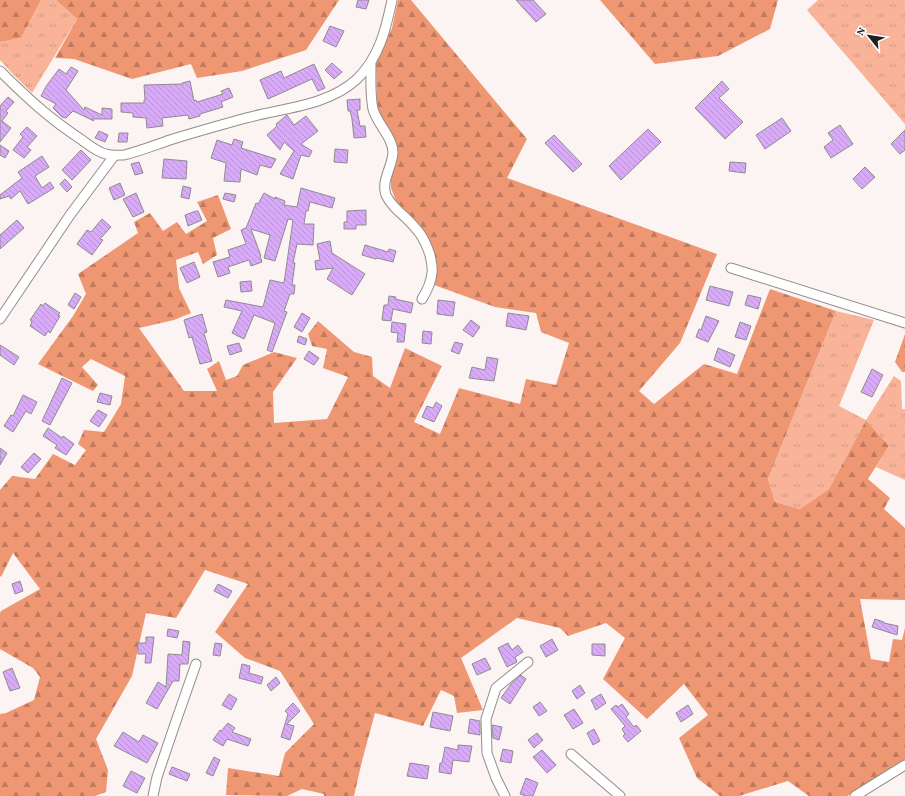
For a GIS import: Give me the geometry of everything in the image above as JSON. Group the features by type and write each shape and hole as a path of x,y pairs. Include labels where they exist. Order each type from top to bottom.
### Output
{"street":[{"path":"0,71 27,99 48,117 97,150 114,156 136,152 248,117 301,106 323,99 340,90 356,80 371,63 385,30 392,0"},
{"path":"371,63 373,109 393,151 392,160 386,178 386,193 389,202 417,228 425,241 432,262 433,273 429,286 422,298"},
{"path":"0,319 70,216 114,156"},
{"path":"731,268 905,322"},
{"path":"505,796 496,778 487,753 486,719 496,688 528,662"},
{"path":"153,796 159,771 196,664"},
{"path":"571,754 620,796"},
{"path":"855,796 905,765"}],"green space":[{"path":"0,0 41,0 21,38 0,42"},
{"path":"41,0 56,0 77,19 32,93 0,60 0,42 21,38"},
{"path":"56,0 339,0 306,50 242,71 197,78 191,64 132,79 74,59 55,58 77,19"},
{"path":"398,0 411,0 527,139 507,178 717,254 680,343 639,391 654,404 704,364 737,374 770,289 836,311 768,479 775,502 800,509 829,489 866,420 889,446 868,479 890,498 884,509 905,528 905,600 860,599 871,659 889,662 893,639 902,640 905,628 905,762 847,796 809,796 788,781 739,796 720,796 697,778 679,738 708,715 684,684 647,719 603,679 625,638 606,623 568,636 560,628 517,618 461,658 483,710 457,713 454,696 441,690 423,726 375,713 354,796 324,796 324,794 302,789 287,796 226,795 228,768 279,776 285,753 314,724 280,671 245,658 215,632 248,584 205,570 176,618 146,613 132,676 96,739 108,770 106,792 95,796 0,796 0,714 6,713 34,700 40,677 33,668 0,649 0,613 1,611 40,589 13,553 1,577 0,576 0,490 12,476 35,479 53,454 75,465 86,450 78,444 84,430 104,432 121,404 125,376 91,359 82,367 98,385 93,391 38,364 73,316 86,294 78,274 138,233 134,222 150,213 163,231 177,222 186,234 207,221 197,202 218,195 231,229 213,238 217,255 203,264 198,252 176,260 179,288 191,313 174,320 139,328 184,391 217,391 207,369 219,361 226,380 237,376 243,365 274,352 297,358 273,392 274,423 327,419 348,377 323,368 327,349 312,346 308,334 318,321 354,352 372,357 373,376 390,388 405,348 442,366 414,422 440,434 459,388 520,404 526,379 556,385 569,343 541,332 536,313 495,307 434,285 437,269 430,241 421,226 396,201 391,188 391,177 397,155 377,109 376,64 392,28"},
{"path":"600,0 778,0 770,29 718,56 655,64"},
{"path":"818,0 905,0 905,124 807,10"},
{"path":"836,311 874,320 839,406 866,420 829,489 800,509 775,502 768,479"},
{"path":"905,334 905,372 902,372 895,362"},
{"path":"894,376 901,381 902,409 905,409 905,480 876,467 889,446 866,420"}],"building":[{"path":"358,0 369,0 366,9 356,7"},
{"path":"516,0 533,0 546,14 536,22"},
{"path":"330,26 344,31 336,47 323,41"},
{"path":"332,63 342,72 334,79 325,70"},
{"path":"314,64 325,88 318,91 312,79 268,99 260,80 281,71 284,78"},
{"path":"71,67 78,71 66,90 84,110 85,107 102,115 102,108 112,109 112,119 92,119 94,121 73,111 66,118 62,117 53,108 56,104 41,96 59,69 66,74"},
{"path":"190,81 194,101 196,100 197,102 223,94 221,91 229,88 233,97 221,102 223,107 200,114 200,116 189,119 188,115 162,118 163,126 147,128 146,118 133,117 133,113 121,112 121,103 144,103 144,85 183,84 182,83"},
{"path":"722,81 729,89 719,98 743,122 725,139 695,108"},
{"path":"8,97 14,102 6,111 8,113 2,121 11,128 0,142 0,106"},
{"path":"360,99 360,110 357,110 360,126 365,126 366,137 354,138 352,119 350,111 348,111 347,100"},
{"path":"287,115 294,125 306,116 318,131 301,144 312,151 309,157 301,155 293,179 280,174 294,151 284,142 280,150 267,135 277,126 276,124"},
{"path":"782,118 791,131 765,149 756,135"},
{"path":"840,125 853,144 831,158 824,147 833,140 828,133"},
{"path":"27,127 37,136 27,147 31,150 24,158 13,150 23,137 20,134"},
{"path":"648,129 661,142 621,180 609,166"},
{"path":"905,130 905,150 900,154 891,144"},
{"path":"99,131 108,135 105,142 95,138"},
{"path":"119,133 128,133 127,142 118,142"},
{"path":"554,135 582,164 573,172 545,143"},
{"path":"234,139 243,142 241,148 276,159 271,168 260,165 257,175 241,169 240,182 224,181 226,163 211,158 217,140 232,145"},
{"path":"0,145 9,151 5,158 0,155"},
{"path":"335,149 348,150 347,163 334,162"},
{"path":"81,150 91,160 72,180 62,170"},
{"path":"42,156 49,167 35,176 42,188 50,182 54,188 28,204 20,191 11,199 9,196 0,199 0,195 22,178 18,172"},
{"path":"164,159 187,161 186,179 162,178"},
{"path":"139,162 143,173 135,175 131,164"},
{"path":"730,162 746,163 745,173 729,171"},
{"path":"865,167 875,177 862,189 853,179"},
{"path":"65,179 72,187 67,192 60,184"},
{"path":"120,183 125,195 114,200 109,188"},
{"path":"183,186 191,188 189,199 181,197"},
{"path":"301,188 335,198 332,208 310,202 308,211 306,211 304,224 314,224 313,245 297,244 293,263 295,263 292,285 295,285 294,294 290,294 284,311 287,312 272,352 267,350 275,323 254,315 244,339 232,333 242,311 224,307 226,300 263,307 270,280 284,283 293,220 288,219 275,261 264,258 270,235 251,229 262,262 251,266 249,260 228,267 230,273 218,277 213,262 230,257 228,250 246,244 241,230 246,228 256,203 258,204 264,193 275,199 275,197 285,201 284,205 297,207"},
{"path":"136,193 144,212 133,217 123,199"},
{"path":"225,193 236,195 234,202 223,199"},
{"path":"366,210 366,225 356,225 356,229 344,229 344,222 347,222 347,211"},
{"path":"198,211 202,220 188,226 185,215"},
{"path":"102,219 111,227 100,239 103,240 92,255 77,244 87,230 91,232"},
{"path":"17,220 24,228 0,249 0,235"},
{"path":"330,241 332,253 365,274 352,295 327,279 333,268 316,270 315,261 320,260 317,244"},
{"path":"365,245 388,252 389,249 396,251 393,262 362,255"},
{"path":"194,262 200,277 187,283 180,268"},
{"path":"251,281 252,291 241,292 240,282"},
{"path":"710,286 733,292 729,306 706,300"},
{"path":"75,293 81,297 74,309 68,305"},
{"path":"748,295 761,298 758,309 745,305"},
{"path":"389,296 413,303 411,313 393,309 391,321 382,320 384,305 388,305"},
{"path":"438,300 455,302 453,316 437,314"},
{"path":"45,303 60,313 58,315 60,316 50,333 48,331 45,336 30,326 32,322 30,320 41,304 43,306"},
{"path":"302,313 310,318 302,332 294,327"},
{"path":"508,313 529,316 526,330 506,326"},
{"path":"202,314 207,332 204,333 212,361 200,364 192,337 189,338 184,320"},
{"path":"706,316 719,321 708,342 696,337 699,329 701,330"},
{"path":"471,320 480,327 473,337 463,330"},
{"path":"392,322 406,324 404,342 397,342 398,333 391,332"},
{"path":"740,322 751,326 746,340 735,337"},
{"path":"423,331 432,332 431,344 422,343"},
{"path":"299,336 307,339 305,345 297,342"},
{"path":"455,342 463,344 459,354 451,351"},
{"path":"239,343 242,351 230,355 227,346"},
{"path":"0,345 19,357 14,365 0,355"},
{"path":"718,348 735,355 730,367 714,360"},
{"path":"309,351 319,358 314,365 304,359"},
{"path":"487,357 498,359 494,381 469,378 472,367 485,370"},
{"path":"872,369 883,375 872,397 861,392"},
{"path":"62,378 72,383 50,425 42,421"},
{"path":"100,393 112,396 110,405 97,402"},
{"path":"23,395 37,402 31,414 26,411 13,432 4,426 11,415 13,416"},
{"path":"436,402 442,406 434,422 422,417 427,406 433,408"},
{"path":"98,410 107,415 99,427 90,421"},
{"path":"48,428 74,444 66,455 55,448 57,445 43,436"},
{"path":"0,448 7,453 0,465"},
{"path":"34,453 41,459 28,473 21,467"},
{"path":"20,581 23,591 15,594 12,584"},
{"path":"218,584 232,591 228,598 214,591"},
{"path":"875,619 884,623 898,626 897,635 872,627"},
{"path":"168,629 179,631 177,638 167,636"},
{"path":"146,637 154,637 151,663 145,663 146,654 138,654 138,643 146,643"},
{"path":"552,639 558,650 546,657 540,646"},
{"path":"183,641 190,642 188,664 180,664 179,681 173,681 157,709 146,703 158,682 166,687 168,654 182,655"},
{"path":"215,643 222,644 220,656 213,655"},
{"path":"508,643 512,650 518,645 523,652 515,657 517,662 507,667 498,648"},
{"path":"592,644 605,644 605,656 592,655"},
{"path":"485,658 491,669 477,675 472,664"},
{"path":"242,664 250,666 249,673 263,677 261,684 239,678"},
{"path":"12,668 20,688 10,691 3,672"},
{"path":"521,675 526,679 510,704 501,698 511,684"},
{"path":"276,677 280,683 271,691 267,685"},
{"path":"580,685 585,693 577,699 572,691"},
{"path":"229,694 237,699 231,710 222,705"},
{"path":"601,694 606,703 596,710 591,700"},
{"path":"540,702 547,711 539,716 533,707"},
{"path":"293,703 300,711 287,724 294,726 290,740 281,737 288,714 285,711"},
{"path":"622,704 629,714 626,717 634,727 636,725 641,731 628,742 623,736 625,734 622,729 625,726 611,709 616,705 618,707"},
{"path":"688,705 693,714 681,722 676,713"},
{"path":"574,709 583,723 573,729 564,715"},
{"path":"433,712 453,716 450,731 430,727"},
{"path":"470,719 480,721 480,735 468,733"},
{"path":"228,723 235,728 232,732 251,739 248,746 227,739 223,746 213,740 220,730 221,731"},
{"path":"492,725 502,727 499,740 493,738"},
{"path":"594,729 600,741 593,745 587,733"},
{"path":"123,732 139,742 143,735 158,743 147,763 114,746"},
{"path":"537,733 543,740 534,748 528,740"},
{"path":"458,745 472,746 469,762 453,760 451,774 439,772 445,747 458,750"},
{"path":"503,749 513,751 511,763 500,761"},
{"path":"542,750 556,765 547,773 533,757"},
{"path":"214,757 220,760 213,776 206,773"},
{"path":"410,763 429,766 427,779 407,776"},
{"path":"172,767 190,774 187,781 169,774"},
{"path":"131,771 145,778 137,793 123,786"},
{"path":"526,778 538,783 533,796 520,794"}]}
